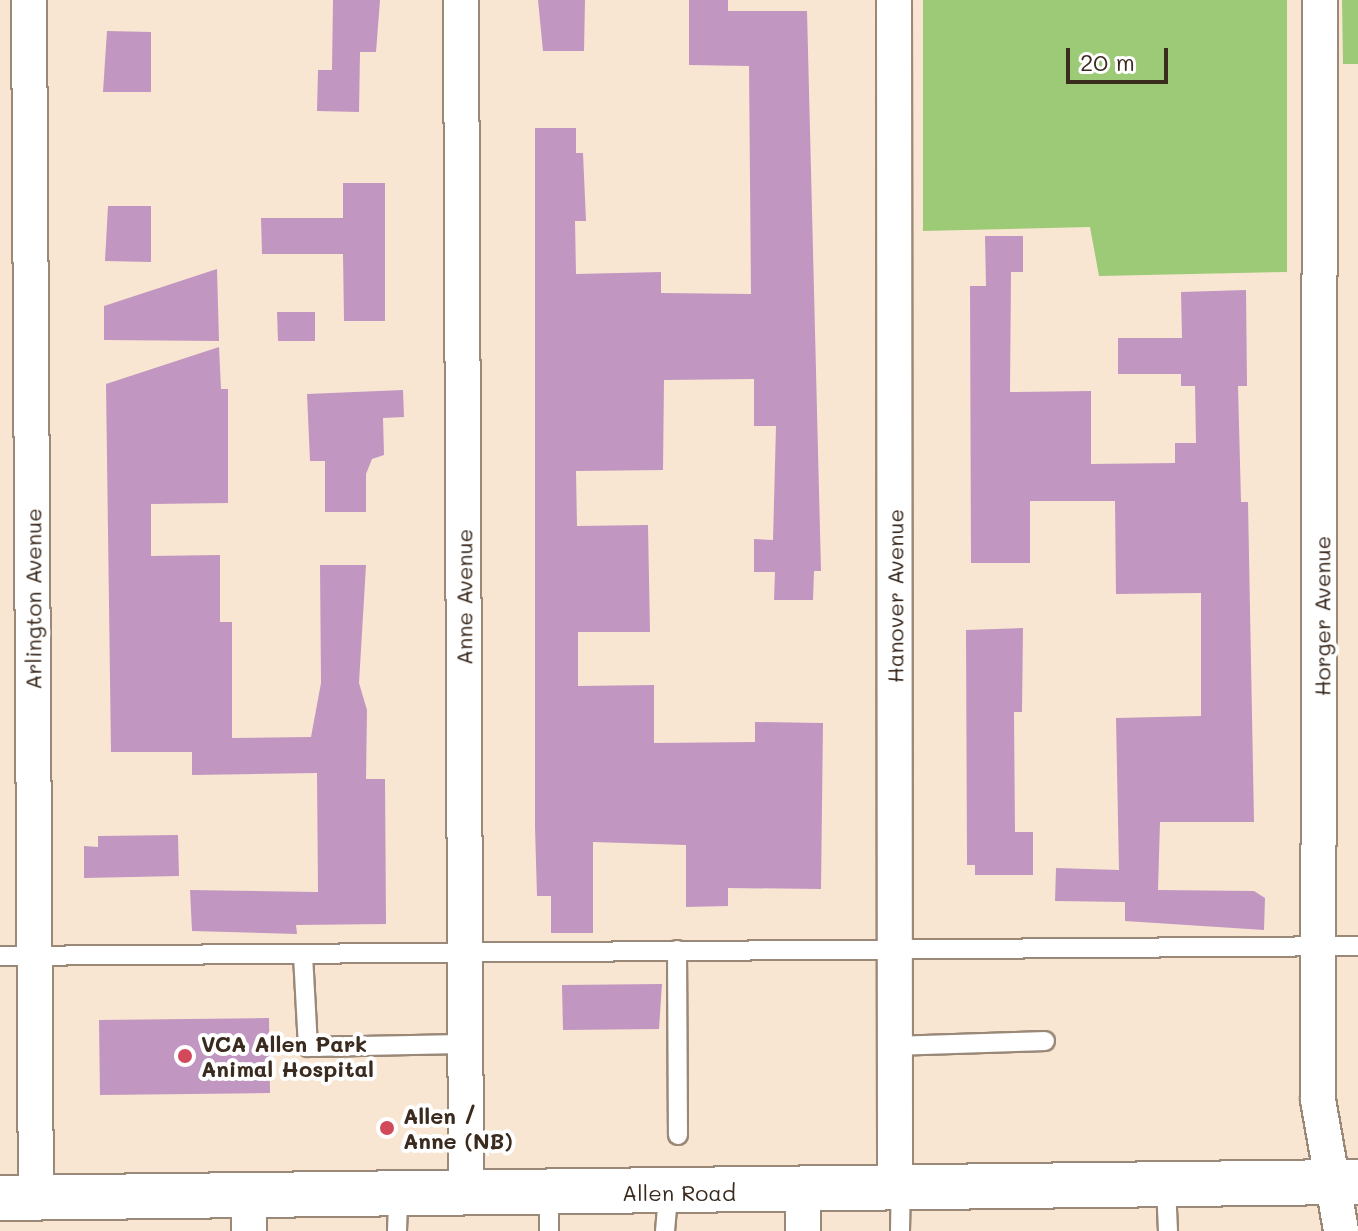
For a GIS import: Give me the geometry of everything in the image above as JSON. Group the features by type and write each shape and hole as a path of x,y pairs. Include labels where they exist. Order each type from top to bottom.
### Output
{"main road":[{"name":"Allen Road","path":"18,1198 249,1214 397,1213 466,1194 549,1212 803,1212 1166,1187 1346,1182"}],"street":[{"name":"Arlington Avenue","path":"18,1198 36,956 29,0"},
{"name":"Anne Avenue","path":"461,0 466,1194"},
{"name":"Hanover Avenue","path":"894,0 894,1046 899,1205"},
{"name":"Horger Avenue","path":"1320,0 1322,948 1318,1100 1346,1182 1341,1231"}],"lane":[{"path":"0,956 1358,946"},
{"path":"677,950 678,1135"},
{"path":"303,955 308,1047 466,1044"},
{"path":"894,1046 1045,1041"},
{"path":"1166,1187 1168,1231"}],"green space":[{"path":"923,0 1287,0 1287,272 1099,276 1090,227 923,231"},
{"path":"1342,0 1358,0 1358,64 1343,64"}],"building":[{"path":"333,0 380,0 376,52 360,52 359,112 317,111 318,70 332,70"},
{"path":"538,0 585,0 584,51 543,51"},
{"path":"689,0 728,0 728,11 807,11 821,571 814,571 813,600 774,600 775,572 754,572 754,539 773,540 776,426 754,426 754,379 664,380 663,470 576,471 577,526 648,525 650,632 578,632 578,686 654,685 654,743 755,742 755,722 823,723 821,889 728,888 728,906 686,907 686,845 593,842 593,933 551,933 551,896 537,896 535,827 535,128 576,128 576,153 583,153 586,221 575,221 576,274 661,272 661,293 751,294 749,66 689,65"},
{"path":"107,31 151,32 151,92 103,92"},
{"path":"343,183 385,183 385,321 344,321 343,254 262,254 261,218 343,218"},
{"path":"108,206 151,206 151,262 105,261"},
{"path":"985,236 1023,236 1023,272 1011,272 1010,392 1091,391 1091,464 1175,463 1175,443 1196,443 1195,386 1181,386 1181,374 1118,374 1118,338 1182,338 1181,292 1246,290 1247,386 1238,386 1241,502 1248,502 1254,822 1160,822 1158,890 1254,891 1265,898 1264,930 1125,921 1125,902 1055,901 1056,868 1119,870 1116,718 1201,716 1201,593 1116,594 1115,501 1030,501 1030,563 971,563 970,286 986,286"},
{"path":"217,269 219,341 104,340 104,306"},
{"path":"277,312 315,312 315,341 278,341"},
{"path":"219,347 221,389 228,389 228,503 151,504 151,556 220,555 220,622 232,622 232,738 311,737 321,683 320,565 366,565 359,683 367,710 366,779 385,779 386,924 296,925 297,934 192,931 190,890 318,892 317,773 192,775 192,752 111,752 106,384"},
{"path":"403,390 404,417 383,418 384,455 372,459 366,474 366,512 325,512 325,461 310,461 307,394"},
{"path":"1023,628 1022,712 1014,712 1015,832 1033,832 1033,875 975,875 975,865 967,865 966,630"},
{"path":"178,835 179,876 84,878 84,846 98,847 98,836"},
{"path":"662,984 659,1029 563,1030 562,985"},
{"name":"VCA Allen Park Animal Hospital","path":"269,1018 270,1093 100,1095 99,1020"}],"place":[{"name":"VCA Allen Park Animal Hospital","path":"185,1056"},
{"name":"Allen / Anne (NB)","path":"387,1128"}]}
